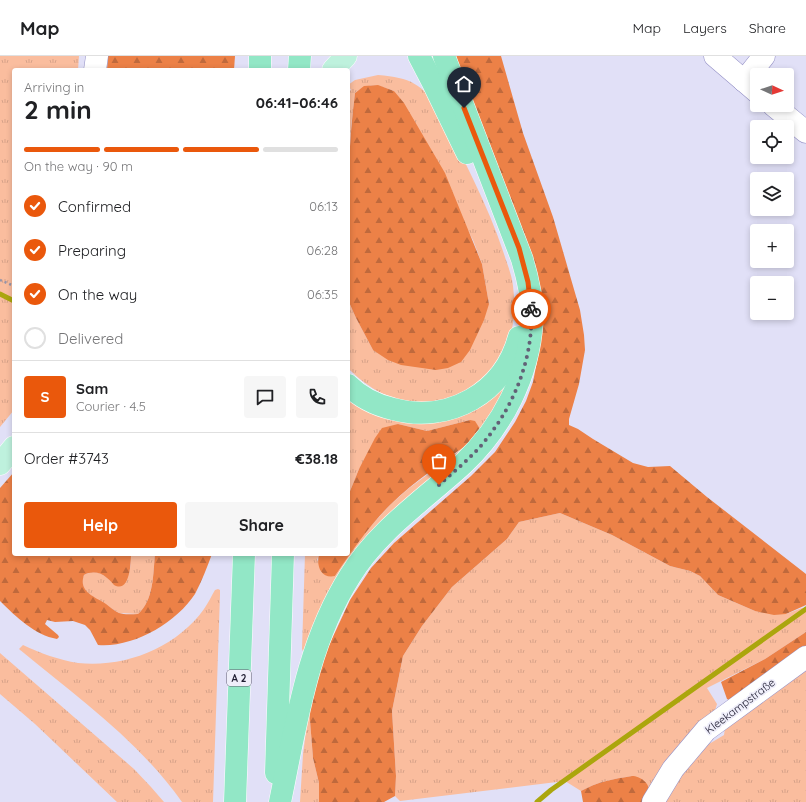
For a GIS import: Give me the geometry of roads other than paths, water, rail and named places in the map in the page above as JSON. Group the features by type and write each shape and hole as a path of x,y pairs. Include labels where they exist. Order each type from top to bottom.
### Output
{"highway":[{"path":"260,56 260,68"},
{"path":"299,68 300,56"},
{"path":"350,386 380,406 390,409 412,413 434,413 445,411 465,404 496,381 503,373 513,356 520,337 520,290 515,266 474,168 419,56"},
{"path":"280,802 302,698 315,652 325,623 339,594 359,562 383,534 462,465 491,433 517,387 526,359 532,321 530,294 525,270 519,248 473,134 444,56"},
{"name":"A 2","path":"235,802 244,556"},
{"path":"274,802 283,556"}],"main road":[{"path":"336,68 346,56"},
{"path":"0,464 12,449"}],"street":[{"path":"95,68 97,56"},
{"path":"715,56 750,86"},
{"path":"759,68 764,56"},
{"path":"782,112 806,132"},
{"name":"Kleekampstraße","path":"653,802 673,769 706,730 806,657"}],"waterway":[{"path":"0,294 12,300"},
{"path":"537,802 551,790 806,609"}]}
